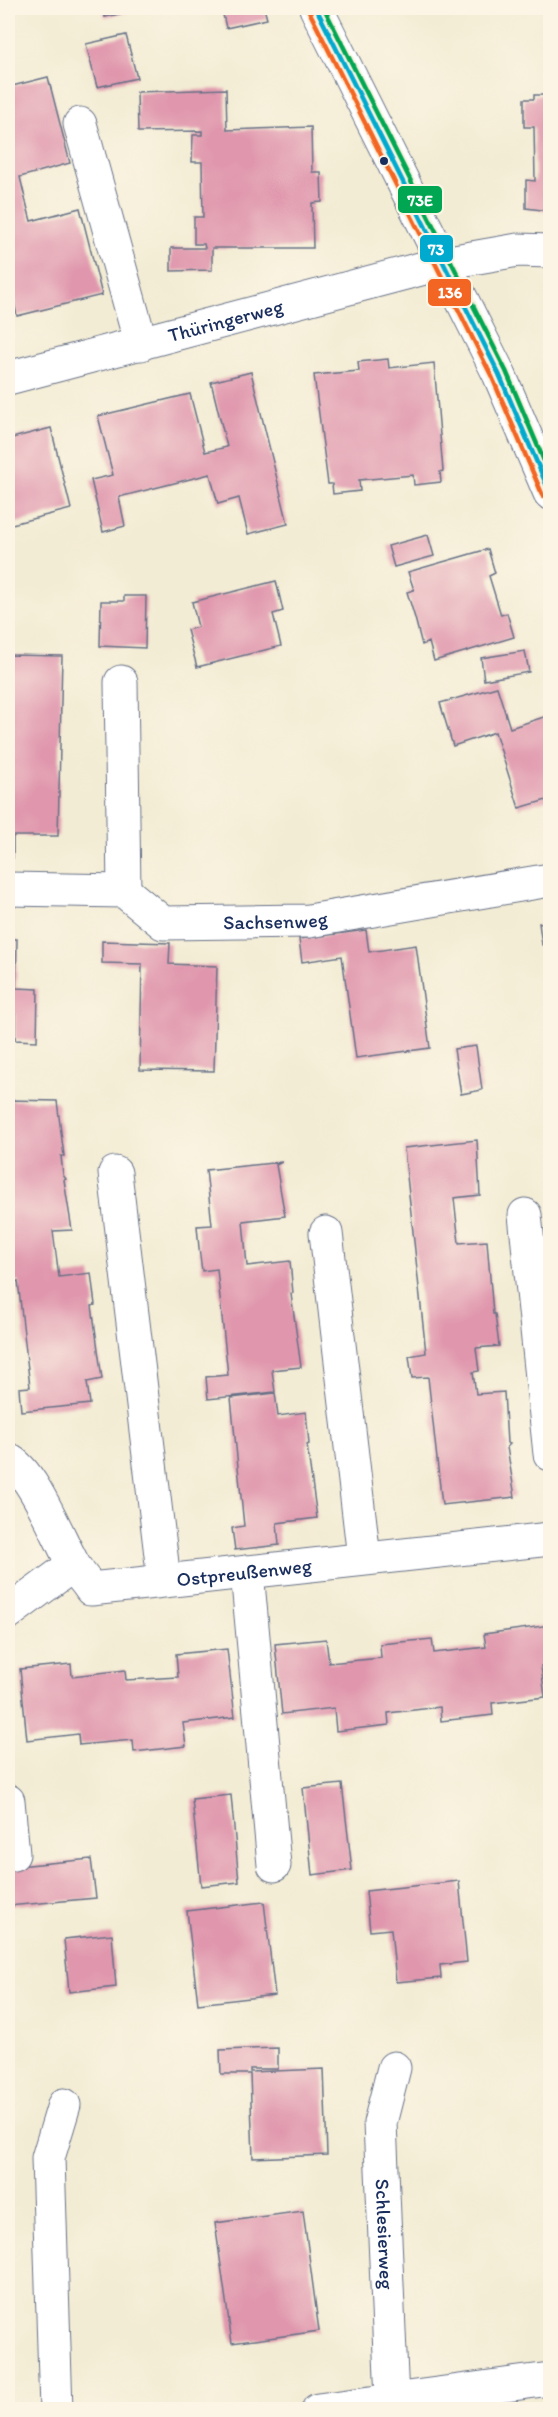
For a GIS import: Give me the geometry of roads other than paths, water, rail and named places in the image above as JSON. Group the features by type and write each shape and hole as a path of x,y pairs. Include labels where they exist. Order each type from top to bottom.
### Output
{"street":[{"path":"316,8 499,374 550,493"},
{"path":"80,124 141,344"},
{"name":"Thüringerweg","path":"8,378 443,263 518,250 550,251"},
{"path":"8,889 124,891 121,682"},
{"name":"Sachsenweg","path":"124,891 163,924 309,921 550,879"},
{"path":"115,1173 164,1580"},
{"path":"525,1215 550,1454"},
{"path":"326,1233 364,1558"},
{"name":"Ostpreußenweg","path":"8,1460 16,1463 29,1483 73,1565 91,1588 550,1539"},
{"path":"8,1613 73,1565"},
{"path":"247,1572 274,1865"},
{"path":"8,1801 13,1854"},
{"name":"Schlesierweg","path":"392,2400 380,2123 394,2068"},
{"path":"56,2409 48,2158 64,2105"},
{"path":"318,2409 550,2379"}]}
